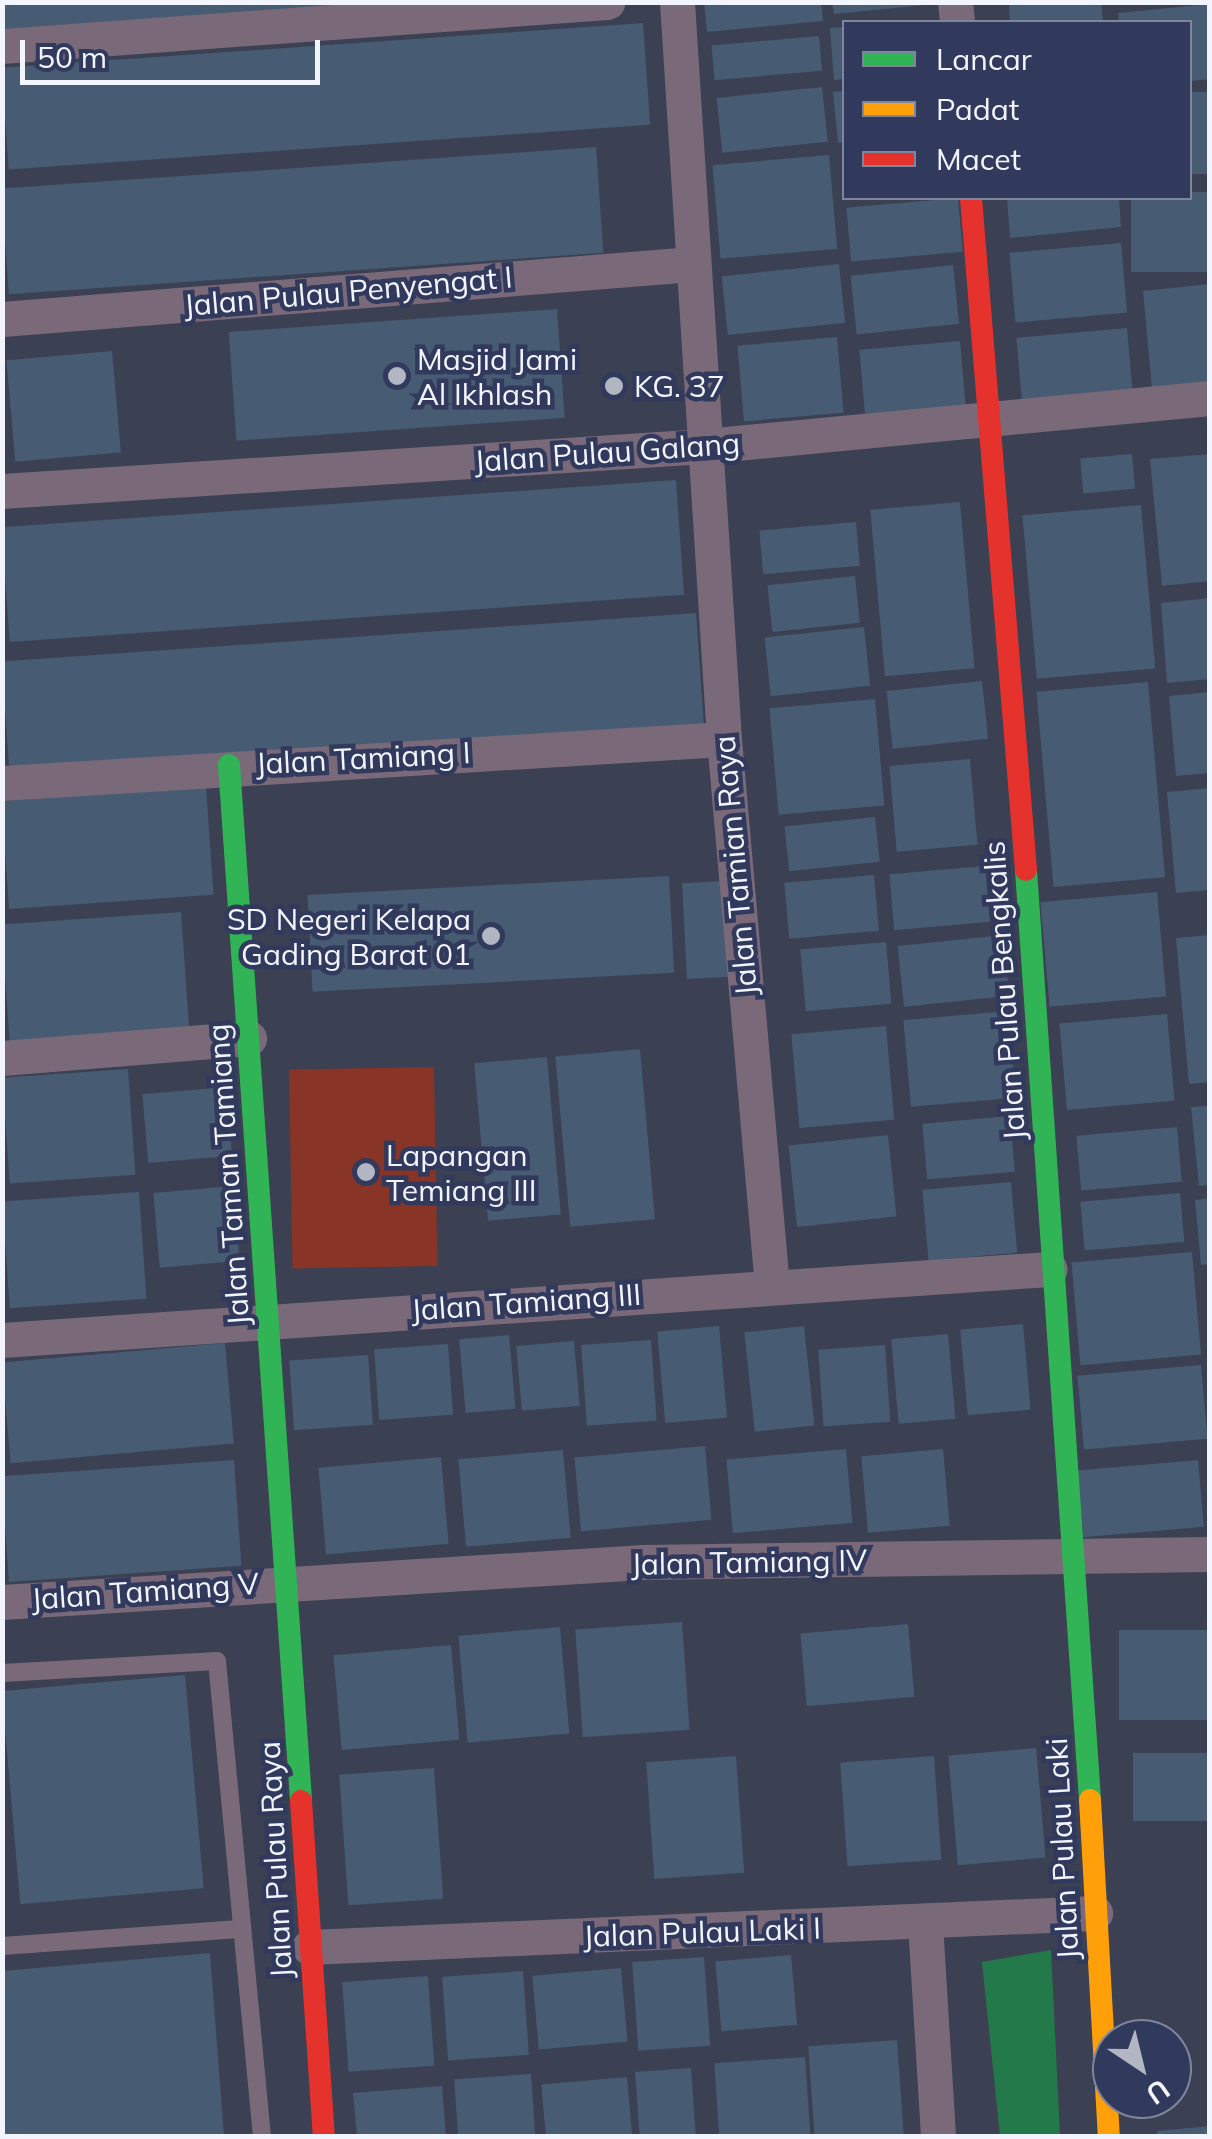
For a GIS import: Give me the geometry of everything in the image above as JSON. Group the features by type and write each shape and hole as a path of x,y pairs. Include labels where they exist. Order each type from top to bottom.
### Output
{"street":[{"path":"2,46 607,2"},
{"name":"Jalan Tamian Raya","path":"677,2 724,739 772,1286"},
{"name":"Jalan Pulau Bengkalis","path":"972,200 1043,1077 1050,1269 1076,1557"},
{"name":"Jalan Pulau Penyengat I","path":"2,319 693,264"},
{"name":"Jalan Pulau Galang","path":"2,491 704,446 1210,398"},
{"name":"Jalan Tamiang I","path":"2,782 724,739"},
{"name":"Jalan Taman Tamiang","path":"229,766 288,1580"},
{"path":"2,1058 250,1038"},
{"name":"Jalan Tamiang III","path":"2,1340 1050,1269"},
{"name":"Jalan Tamiang IV","path":"288,1580 644,1562 1210,1554"},
{"name":"Jalan Pulau Laki","path":"1076,1557 1109,2136"},
{"name":"Jalan Tamiang V","path":"2,1602 288,1580"},
{"name":"Jalan Pulau Raya","path":"288,1580 324,2136"},
{"name":"Jalan Pulau Laki I","path":"309,1947 1095,1913"},
{"path":"925,1923 938,2136"}],"lane":[{"path":"2,1674 217,1660 238,1929 262,2136"},
{"path":"2,1946 238,1929"}],"shaded area":[{"name":"Lapangan Temiang III","path":"434,1067 437,1266 292,1269 289,1070"},
{"path":"1051,1950 1060,2136 1000,2136 982,1962"}],"building":[{"path":"2,2 347,2 347,5 2,29"},
{"path":"704,2 821,2 823,21 707,32"},
{"path":"832,2 925,2 925,5 834,14"},
{"path":"1101,2 1103,20 1010,20 1009,4"},
{"path":"1210,4 1210,79 1192,81 1192,20 1119,20 1118,13"},
{"path":"643,23 650,125 9,170 2,68"},
{"path":"842,27 842,79 834,80 830,28"},
{"path":"819,36 822,71 714,80 711,45"},
{"path":"822,87 828,142 722,153 717,98"},
{"path":"842,91 842,142 838,143 833,92"},
{"path":"1192,92 1210,92 1210,174 1192,174"},
{"path":"596,147 603,253 9,294 2,189"},
{"path":"829,155 837,249 721,259 712,165"},
{"path":"1192,192 1210,192 1210,272 1131,272 1131,200 1192,200"},
{"path":"958,200 963,252 851,262 846,208"},
{"path":"1007,200 1119,200 1121,227 1010,238"},
{"path":"1121,243 1127,313 1016,322 1009,253"},
{"path":"839,264 845,323 728,335 722,276"},
{"path":"953,265 959,324 857,334 851,276"},
{"path":"1210,284 1210,382 1152,388 1143,291"},
{"name":"Masjid Jami Al Ikhlash","path":"557,309 565,418 236,441 229,332"},
{"path":"1127,328 1133,395 1022,404 1016,338"},
{"path":"837,337 844,413 744,421 737,346"},
{"path":"960,341 966,410 865,419 859,350"},
{"path":"112,351 121,453 15,462 6,360"},
{"name":"KG. 37","path":"621,376 622,395 606,396 605,377"},
{"path":"1132,454 1135,489 1083,493 1080,459"},
{"path":"1210,454 1210,581 1162,586 1150,459"},
{"path":"676,480 684,595 10,642 2,527"},
{"path":"960,502 975,668 885,676 870,510"},
{"path":"1141,505 1155,668 1037,679 1022,515"},
{"path":"856,522 860,566 763,574 759,530"},
{"path":"855,576 860,623 772,632 767,585"},
{"path":"1210,598 1210,679 1167,683 1161,603"},
{"path":"696,613 704,726 10,774 2,662"},
{"path":"864,627 870,686 771,696 765,637"},
{"path":"982,681 988,739 893,749 887,691"},
{"path":"1148,682 1165,877 1054,887 1036,692"},
{"path":"1210,692 1210,773 1176,776 1169,696"},
{"path":"875,699 884,806 779,815 769,708"},
{"path":"970,759 977,845 897,852 889,766"},
{"path":"206,787 214,895 9,909 2,801"},
{"path":"1210,788 1210,890 1176,893 1167,792"},
{"path":"875,817 880,862 789,871 784,827"},
{"path":"985,866 990,922 894,930 889,874"},
{"path":"874,875 879,931 789,939 784,883"},
{"name":"SD Negeri Kelapa Gading Barat 01","path":"669,876 674,973 313,992 307,895"},
{"path":"725,881 730,977 687,979 682,883"},
{"path":"1157,892 1166,997 1050,1007 1040,902"},
{"path":"181,912 190,1034 10,1046 2,925"},
{"path":"1003,935 1009,996 904,1007 898,946"},
{"path":"1210,935 1210,1082 1189,1084 1176,938"},
{"path":"886,942 891,1004 806,1011 800,949"},
{"path":"1008,1011 1016,1098 911,1107 903,1020"},
{"path":"1167,1014 1175,1101 1067,1110 1059,1023"},
{"path":"886,1026 894,1120 800,1128 791,1034"},
{"path":"640,1049 655,1219 570,1227 555,1056"},
{"path":"547,1057 561,1214 488,1221 474,1063"},
{"path":"128,1069 135,1175 10,1184 2,1078"},
{"path":"226,1087 232,1156 148,1163 142,1094"},
{"path":"1210,1106 1210,1185 1199,1186 1191,1107"},
{"path":"1010,1116 1015,1172 927,1179 922,1124"},
{"path":"1177,1127 1182,1182 1081,1191 1076,1136"},
{"path":"888,1135 897,1217 797,1227 789,1145"},
{"path":"1011,1182 1017,1253 929,1260 922,1190"},
{"path":"233,1186 240,1261 160,1268 153,1193"},
{"path":"139,1192 146,1299 10,1308 2,1202"},
{"path":"1180,1193 1184,1242 1085,1251 1080,1202"},
{"path":"1210,1198 1210,1264 1201,1265 1195,1200"},
{"path":"1192,1252 1201,1355 1080,1365 1071,1263"},
{"path":"1023,1324 1030,1410 968,1415 960,1329"},
{"path":"719,1326 727,1418 665,1423 657,1331"},
{"path":"804,1326 814,1425 755,1432 744,1332"},
{"path":"948,1334 955,1419 899,1424 891,1339"},
{"path":"509,1335 515,1409 466,1413 459,1339"},
{"path":"651,1340 657,1421 587,1426 581,1345"},
{"path":"574,1341 580,1406 522,1411 516,1346"},
{"path":"225,1343 234,1444 11,1463 2,1363"},
{"path":"448,1344 453,1415 379,1420 374,1349"},
{"path":"885,1345 890,1422 824,1426 818,1350"},
{"path":"368,1355 373,1425 294,1430 289,1361"},
{"path":"1201,1365 1207,1439 1084,1450 1077,1376"},
{"path":"705,1446 711,1520 581,1531 574,1457"},
{"path":"846,1449 852,1523 733,1533 726,1459"},
{"path":"943,1449 950,1526 868,1533 861,1456"},
{"path":"563,1450 571,1538 466,1547 458,1459"},
{"path":"441,1457 449,1544 326,1554 318,1468"},
{"path":"234,1460 241,1566 9,1582 2,1476"},
{"path":"1198,1460 1204,1527 1083,1537 1077,1471"},
{"path":"682,1622 690,1730 583,1737 575,1629"},
{"path":"908,1624 914,1697 807,1706 800,1633"},
{"path":"560,1627 569,1734 468,1742 458,1636"},
{"path":"1119,1630 1210,1630 1210,1720 1119,1720"},
{"path":"451,1645 459,1740 342,1750 333,1655"},
{"path":"185,1675 204,1888 20,1904 2,1691"},
{"path":"1036,1748 1046,1858 958,1865 948,1756"},
{"path":"1133,1753 1210,1753 1210,1821 1133,1821"},
{"path":"736,1756 744,1873 654,1879 646,1762"},
{"path":"934,1756 941,1860 847,1866 840,1763"},
{"path":"434,1768 443,1899 348,1905 339,1775"},
{"path":"210,1953 224,2136 2,2136 2,1971"},
{"path":"791,1955 797,2025 721,2031 715,1962"},
{"path":"704,1957 710,2046 638,2051 632,1962"},
{"path":"621,1968 627,2042 539,2049 532,1976"},
{"path":"523,1971 529,2055 448,2060 442,1977"},
{"path":"428,1976 434,2066 348,2072 342,1982"},
{"path":"897,2040 904,2136 814,2136 808,2046"},
{"path":"805,2057 811,2136 719,2136 714,2063"},
{"path":"691,2068 696,2136 640,2136 635,2072"},
{"path":"531,2074 535,2136 458,2136 454,2079"},
{"path":"627,2077 632,2136 546,2136 541,2084"},
{"path":"442,2086 446,2136 357,2136 353,2093"},
{"path":"1210,2126 1210,2136 1157,2136 1157,2131"}],"traffic: fast":[{"path":"229,765 301,1801"},
{"path":"1026,870 1090,1800"}],"traffic: slow":[{"path":"1090,1800 1109,2136"}],"traffic: jam":[{"path":"971,200 1026,870"},
{"path":"301,1801 324,2136"}],"place":[{"name":"Masjid Jami Al Ikhlash","path":"397,376"},
{"name":"KG. 37","path":"614,386"},
{"name":"SD Negeri Kelapa Gading Barat 01","path":"491,936"},
{"name":"Lapangan Temiang III","path":"366,1172"}]}
